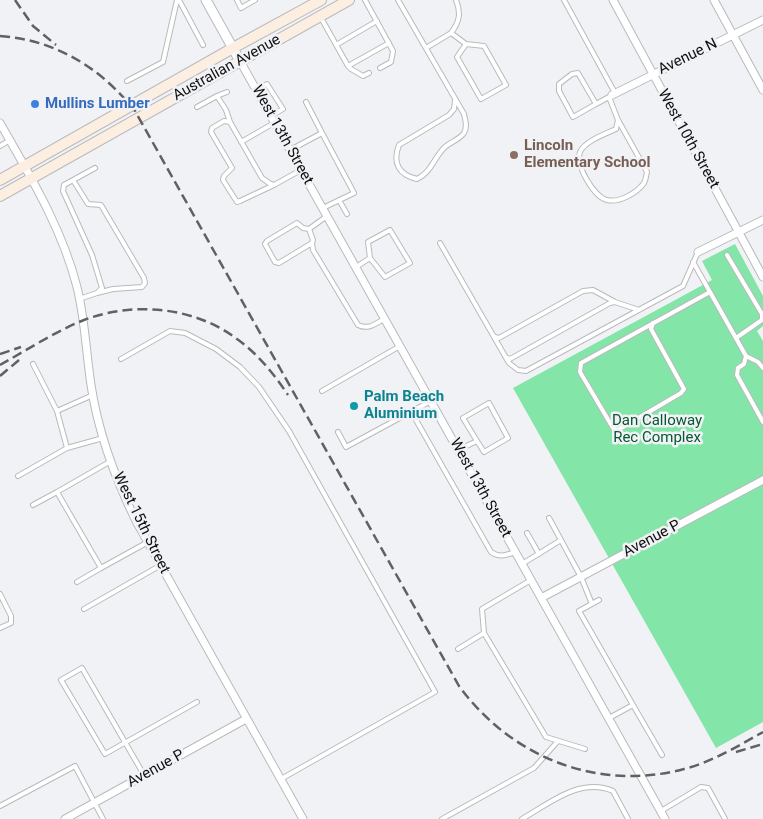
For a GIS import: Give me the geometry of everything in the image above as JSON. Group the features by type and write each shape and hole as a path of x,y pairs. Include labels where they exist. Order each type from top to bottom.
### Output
{"main road":[{"name":"Australian Avenue","path":"0,180 321,0"},
{"name":"Australian Avenue","path":"0,196 349,0"}],"street":[{"name":"West 13th Street","path":"206,0 665,819"},
{"name":"West 10th Street","path":"613,0 763,277"},
{"path":"714,0 763,90"},
{"name":"Avenue N","path":"612,95 763,20"},
{"name":"West 15th Street","path":"0,123 54,221 67,252 79,299 93,395 103,438 122,492 303,819"},
{"path":"698,252 763,220"},
{"name":"Avenue P","path":"541,598 763,480"},
{"name":"Avenue P","path":"65,819 246,719"}],"lane":[{"path":"178,0 203,45"},
{"path":"127,81 163,62 178,0"},
{"path":"237,0 241,8 255,0"},
{"path":"365,0 393,51 391,62 380,68"},
{"path":"398,0 464,114 467,126 464,133 446,147 425,175 418,179 403,174 396,159 399,145 449,115 454,109 455,100"},
{"path":"426,48 451,32 458,23 460,11 456,0"},
{"path":"564,0 612,95 618,120 647,172 644,182 631,194 616,201 606,200 597,195 583,171 580,163 580,152 588,144 616,129 618,120"},
{"path":"320,16 350,69 363,76 369,73"},
{"path":"336,45 377,21"},
{"path":"451,32 466,44 484,46 506,85 481,99 457,57 466,44"},
{"path":"348,66 389,42"},
{"path":"596,104 578,73 572,74 559,84 559,91 573,118 612,95"},
{"path":"241,142 273,119 283,109 267,84 256,89"},
{"path":"197,107 227,92"},
{"path":"217,96 262,178 274,185"},
{"path":"306,102 354,193 323,208"},
{"path":"230,122 224,121 212,128 211,132 232,168 224,176 223,180 237,202 301,170"},
{"path":"290,150 322,133"},
{"path":"0,146 10,140"},
{"path":"95,168 64,185 63,191 84,236 100,277 102,288 97,293"},
{"path":"73,180 88,204 101,205 144,278 145,283 142,287 113,289 79,299"},
{"path":"339,200 347,214"},
{"path":"312,243 279,263 275,262 265,244 266,241 297,223 303,228 309,229 327,216"},
{"path":"309,229 313,240 313,250 358,325 364,328 370,327 384,318"},
{"path":"390,230 410,263 385,277 370,258 368,242 390,230"},
{"path":"440,243 507,358 518,370 526,371 683,286 698,252"},
{"path":"727,255 762,314 762,320 736,338"},
{"path":"356,267 370,258"},
{"path":"693,262 746,356 758,362 763,368"},
{"path":"494,337 499,338 583,291 593,290 615,302 638,310"},
{"path":"653,324 651,329 684,389 681,393 618,430 613,428 580,372 581,363 710,292"},
{"path":"507,358 510,359 615,302"},
{"path":"122,360 170,331 185,333 216,349 246,373 259,387 289,432 435,692 281,779"},
{"path":"322,391 400,346"},
{"path":"746,356 744,364 738,368 736,375 763,422"},
{"path":"33,364 57,411 68,448"},
{"path":"57,411 93,395"},
{"path":"338,432 346,447 431,401"},
{"path":"489,403 508,438 484,452 476,441 462,418 489,403"},
{"path":"418,408 415,414 416,420 491,552 497,556 505,556 516,552"},
{"path":"18,476 68,448 103,438"},
{"path":"458,450 476,441"},
{"path":"33,505 111,461"},
{"path":"57,492 101,568"},
{"path":"549,518 581,577 592,604"},
{"path":"527,532 539,554"},
{"path":"522,564 561,540"},
{"path":"77,582 148,542"},
{"path":"84,609 161,565"},
{"path":"531,580 482,609 484,633 546,737 585,750"},
{"path":"0,594 11,616 11,623 0,628"},
{"path":"599,600 579,611 662,755"},
{"path":"458,649 484,633"},
{"path":"144,775 125,743 82,668 61,680 105,754 125,743 197,702"},
{"path":"609,718 633,706"},
{"path":"442,819 534,768 558,741"},
{"path":"0,806 75,766 103,819"},
{"path":"522,819 575,789 595,786 613,791 628,819"},
{"path":"661,811 701,787 705,787 708,788 725,819"}],"green space":[{"name":"Dan Calloway Rec Complex","path":"735,244 763,296 763,326 757,331 763,341 763,722 716,748 513,388 712,280 702,261"}],"railway":[{"path":"15,0 33,26 56,45"},
{"path":"0,36 40,43 76,59 92,69 107,82 135,111 459,686 480,711 504,732 530,750 558,763 588,772 619,776 651,775 694,766 725,753 763,732"},
{"path":"0,365 52,335 84,320 123,310 163,310 202,320 220,328 237,339 265,365 288,395"},
{"path":"0,354 21,347"},
{"path":"0,376 19,360"},
{"path":"736,752 763,744"}],"place":[{"name":"Mullins Lumber","path":"35,104"},
{"name":"Lincoln Elementary School","path":"514,155"},
{"name":"Palm Beach Aluminium","path":"354,406"}]}
